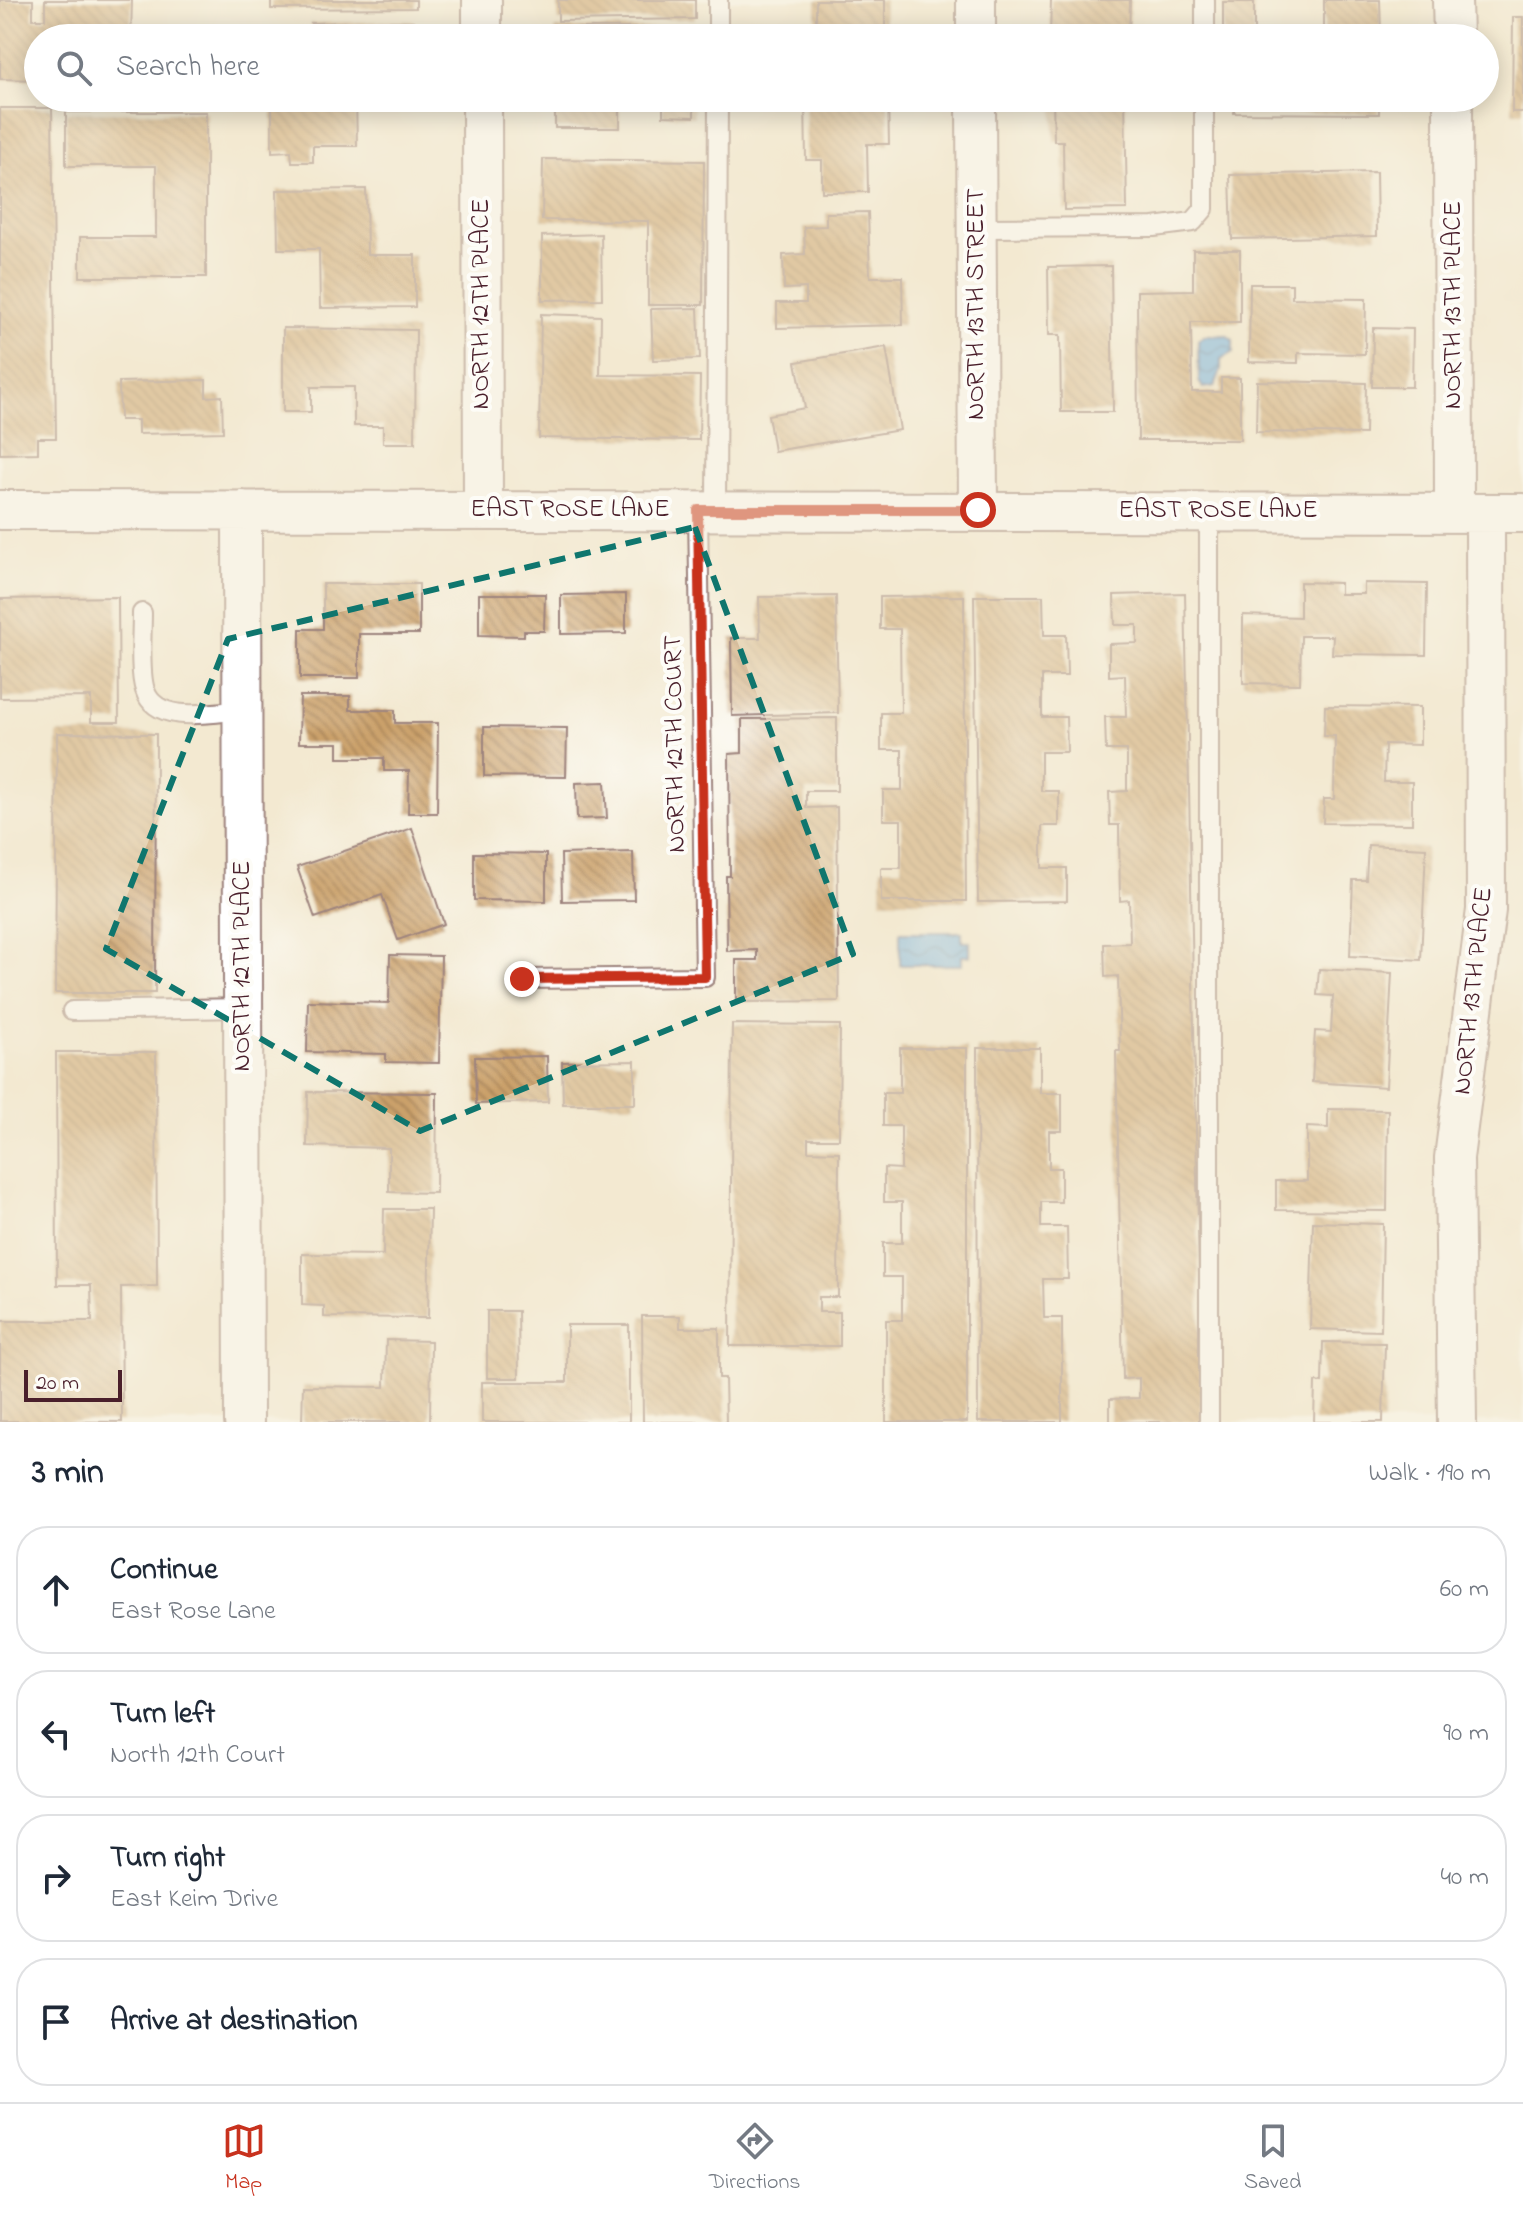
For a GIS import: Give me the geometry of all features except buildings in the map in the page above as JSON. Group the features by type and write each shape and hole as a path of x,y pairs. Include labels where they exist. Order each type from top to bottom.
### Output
{"street":[{"path":"482,0 482,24"},
{"path":"976,0 976,24"},
{"path":"1452,0 1453,24"},
{"name":"NORTH 12TH PLACE","path":"482,112 483,510"},
{"name":"NORTH 13TH STREET","path":"976,112 978,510"},
{"name":"NORTH 13TH PLACE","path":"1454,112 1486,910 1454,1158 1457,1422"},
{"name":"EAST ROSE LANE","path":"0,510 1523,513"},
{"name":"NORTH 12TH PLACE","path":"242,510 244,1422"}],"lane":[{"path":"718,0 718,24"},
{"path":"1205,0 1205,24"},
{"name":"NORTH 12TH COURT","path":"522,979 705,977 707,510 718,112"},
{"path":"977,228 1154,227 1193,222 1204,209 1204,112"},
{"path":"1209,510 1209,1422"},
{"path":"142,613 144,688 151,704 169,712 243,710"},
{"path":"72,1011 244,1008"}],"highlighted area":[{"path":"695,527 853,954 420,1131 106,949 228,639"}],"water":[{"path":"1226,335 1233,340 1233,352 1221,359 1215,386 1203,388 1199,381 1198,340 1204,336"},
{"path":"900,932 962,932 962,942 970,942 970,956 962,956 962,965 900,965"}],"route":[{"path":"522,979 705,977 698,510 978,510"}]}
